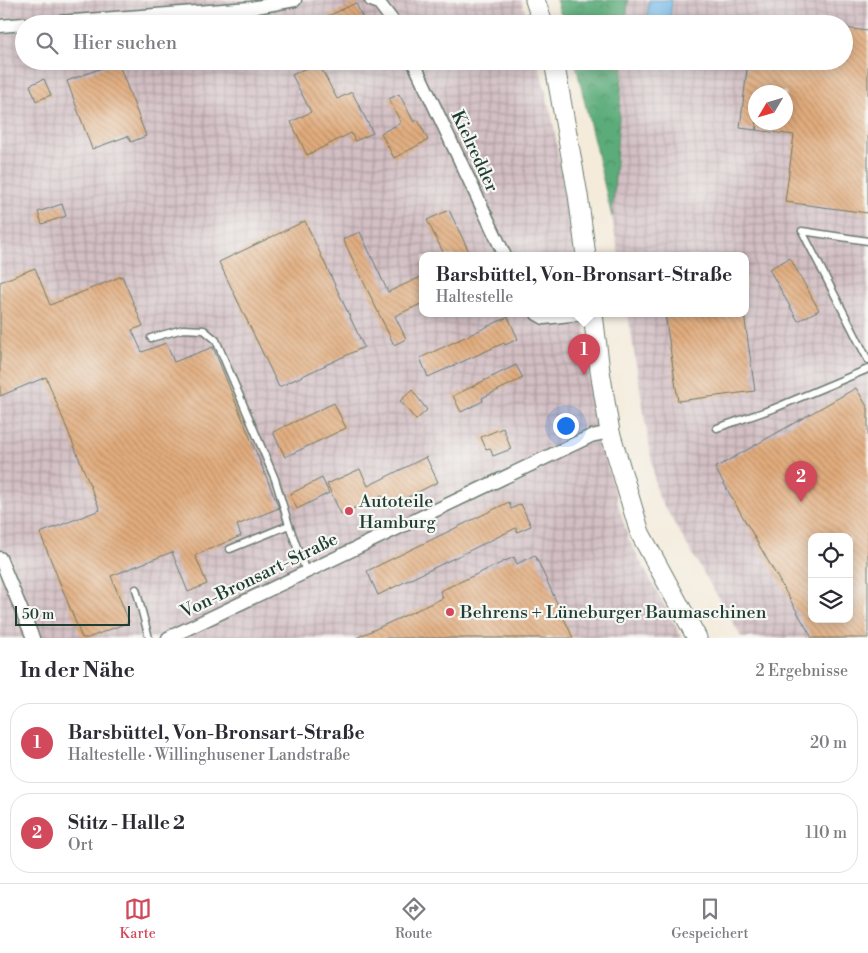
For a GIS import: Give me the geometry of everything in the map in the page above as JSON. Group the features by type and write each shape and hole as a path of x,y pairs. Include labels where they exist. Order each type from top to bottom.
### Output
{"main road":[{"path":"535,0 540,15"},
{"path":"556,70 578,195 585,252"},
{"path":"593,317 610,432 640,533 697,638"}],"street":[{"path":"155,15 251,8 295,0"},
{"path":"371,0 379,3 388,15"},
{"path":"0,26 15,25"},
{"name":"Kielredder","path":"417,70 503,252"},
{"name":"Von-Bronsart-Straße","path":"168,638 591,436 610,432"},
{"path":"0,558 33,638"}],"lane":[{"path":"868,241 802,231 868,360"},
{"path":"151,338 183,329 204,330 216,340 275,479 288,525 306,572"},
{"path":"717,428 775,408 868,369"},
{"path":"230,549 288,525"},
{"path":"136,589 149,638"}],"shaded area":[{"path":"0,0 521,0 526,15 15,15 15,70 540,70 553,122 574,252 419,252 419,317 583,317 593,409 628,538 682,638 0,638"},
{"path":"628,0 868,0 868,638 742,638 657,494 628,317 749,317 749,252 618,252 612,217 622,70 853,70 853,15 627,15"}],"green space":[{"path":"556,0 628,0 627,15 561,15"},
{"path":"577,70 622,70 612,217"}],"water":[{"path":"649,0 672,0 670,15 647,15"}],"building":[{"path":"356,3 361,15 330,15"},
{"path":"853,29 868,31 868,213 785,202 794,135 755,130 793,130 793,85 748,85 748,129 740,128 747,70 853,70"},
{"path":"97,70 121,70 146,136 131,142 128,136 92,149 67,81"},
{"path":"302,70 322,70 337,99 352,92 373,133 355,141 351,133 307,155 291,122 311,112 292,75"},
{"path":"44,79 51,95 36,101 30,85"},
{"path":"399,94 414,122 418,120 428,140 394,158 381,133 401,123 389,99"},
{"path":"62,204 66,216 42,224 38,212"},
{"path":"449,210 469,252 443,252 427,220"},
{"path":"305,221 364,347 279,387 219,262"},
{"path":"360,232 388,292 419,278 419,305 395,316 406,339 394,345 343,239"},
{"path":"790,258 819,310 798,321 769,269"},
{"path":"35,268 50,305 122,276 143,326 132,330 142,352 166,343 174,362 213,347 279,508 237,525 241,536 195,555 207,584 188,592 172,552 111,576 129,622 88,638 82,638 40,533 100,510 46,377 0,396 0,282"},
{"path":"508,317 518,339 505,345 504,343 428,377 420,358"},
{"path":"665,317 744,317 755,391 678,401"},
{"path":"516,365 523,378 482,398 483,401 461,412 453,396"},
{"path":"856,388 868,408 868,638 812,638 715,468"},
{"path":"412,390 427,410 416,420 400,401"},
{"path":"334,403 346,428 285,457 273,432"},
{"path":"503,428 511,449 493,456 490,448 486,449 481,437"},
{"path":"426,457 438,482 388,507 382,496 341,514 327,484 360,469 368,486"},
{"path":"322,478 329,493 297,509 290,494"},
{"path":"509,502 511,509 521,504 531,526 517,532 516,528 378,595 367,571"},
{"path":"535,555 573,638 356,638 443,598 440,591 514,557 517,564"}],"place":[{"name":"Barsbüttel, Von-Bronsart-Straße","path":"584,375"},
{"name":"Stitz - Halle 2","path":"801,502"},
{"name":"Autoteile Hamburg","path":"349,511"},
{"name":"Behrens + Lüneburger Baumaschinen","path":"450,612"}]}
